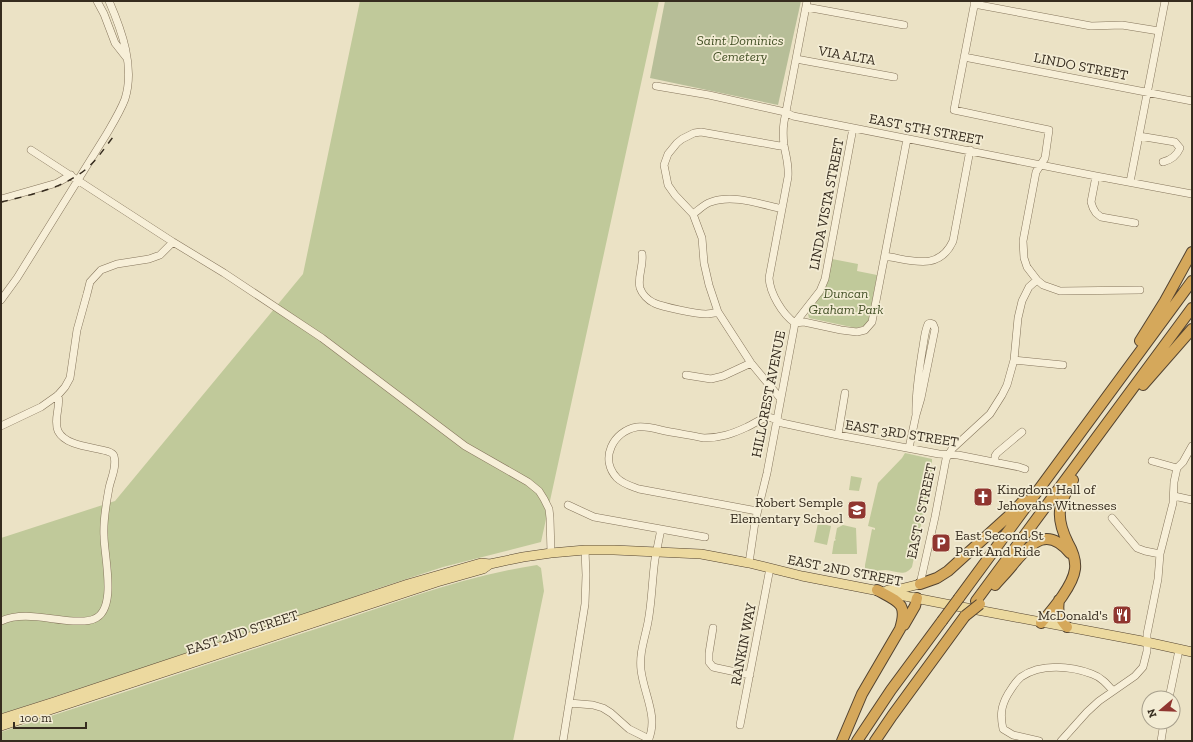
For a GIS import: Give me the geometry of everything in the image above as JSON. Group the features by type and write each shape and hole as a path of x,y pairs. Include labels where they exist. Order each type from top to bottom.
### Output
{"highway":[{"path":"1094,414 1108,389 1165,301 1192,252"},
{"path":"857,741 891,690 1192,281"},
{"path":"978,602 1192,308"},
{"path":"1114,415 1128,402 1192,328"},
{"path":"1040,622 1059,599 1073,577 1075,565 1072,550 1061,524 1059,514 1061,502 1093,449 1100,433"},
{"path":"920,584 937,578 948,571 1012,513 1056,465"},
{"path":"875,741 965,616 1032,543 1044,539 1056,540 1064,544 1073,556"},
{"path":"877,590 894,599 902,606 904,612 900,630"},
{"path":"842,741 862,694 916,606 917,598"},
{"path":"1059,599 1058,614 1067,627"}],"main road":[{"name":"EAST 2ND STREET","path":"1,726 437,582 483,569 490,564 523,556 585,550 657,551 701,554 1192,652"},
{"name":"EAST 2ND STREET","path":"1,719 408,584 481,562 490,564"},
{"path":"877,590 900,589 920,584"},
{"name":"EAST S STREET","path":"917,598 920,584"}],"street":[{"path":"97,1 104,14 115,43 128,60"},
{"path":"1,300 10,289 79,180 120,112 128,84 128,60 125,45 109,1"},
{"path":"1130,182 1165,1"},
{"path":"1140,290 1060,291 1043,285 1037,280 1027,267 1022,249 1036,172 1045,158 1049,130 954,110 975,2 1091,26 1122,25 1159,31"},
{"path":"806,4 904,25"},
{"name":"HILLCREST AVENUE","path":"749,563 757,511 767,472 795,323 790,319 774,297 770,286 770,268 789,171 783,133 785,112 806,4"},
{"name":"LINDO STREET","path":"964,58 1192,101"},
{"name":"VIA ALTA","path":"796,59 894,77"},
{"name":"EAST 5TH STREET","path":"656,86 709,95 785,112 793,116 1192,194"},
{"name":"LINDA VISTA STREET","path":"795,323 820,291 825,279 853,128"},
{"path":"780,398 752,363 718,312 704,263 702,238 693,214 675,195 668,185 664,165 668,154 677,143 694,133 701,132 780,146 784,145"},
{"path":"1139,136 1175,142 1180,148 1178,153 1163,162"},
{"path":"795,323 804,322 857,332 865,330 872,322 907,138"},
{"path":"31,150 173,242 224,272 316,334 465,446 539,490 548,509 550,518 551,553"},
{"path":"884,256 928,262 941,257 948,251 953,241 970,150"},
{"path":"1,199 57,183 71,175"},
{"path":"1096,176 1091,202 1092,208 1096,213 1101,217 1135,223"},
{"path":"693,214 713,201 726,200 740,200 782,209"},
{"path":"1,426 41,407 58,395 65,387 70,378 77,330 90,282 101,270 117,264 149,259 160,255 173,242"},
{"path":"642,254 643,260 639,283 640,289 648,299 654,303 671,308 705,314 718,312"},
{"path":"949,454 952,449 983,422 997,404 1007,385 1014,360 1018,318 1022,301 1029,287 1037,280"},
{"path":"909,448 916,415 922,398 935,329 933,324 928,324 926,328 915,398 916,415"},
{"path":"1014,360 1063,365"},
{"path":"686,375 711,379 723,376 752,363"},
{"path":"838,435 845,393"},
{"path":"1,621 17,616 74,621 95,619 102,613 109,596 104,537 105,512 115,467 114,455 112,452 106,450 85,447 70,442 63,437 56,426 60,400 58,395"},
{"name":"EAST 3RD STREET","path":"757,511 639,489 626,484 618,479 612,472 608,463 612,444 616,437 625,431 639,427 704,438 713,438 730,434 764,418 772,418 782,422 838,435 940,454 949,454 995,462 1025,469"},
{"path":"995,462 995,456 997,453 1022,432"},
{"path":"1061,741 1087,712 1135,676 1143,666 1147,651 1147,634 1158,579 1160,554 1168,526 1174,496 1174,482 1177,468 1183,462 1192,446"},
{"name":"EAST S STREET","path":"920,584 946,459 949,454"},
{"path":"1152,462 1177,468"},
{"path":"1174,496 1192,500"},
{"path":"568,505 594,517 705,537"},
{"path":"1112,518 1137,548 1160,554"},
{"path":"569,703 593,705 603,708 611,713 629,730 649,740 653,720 641,671 641,661 661,529"},
{"path":"563,741 585,604 585,550"},
{"name":"RANKIN WAY","path":"740,725 770,568"},
{"path":"714,628 709,653 709,662 717,668 750,675"},
{"path":"1171,690 1179,650"},
{"path":"1039,741 1013,735 1003,729 1001,712 1004,701 1013,685 1022,677 1040,669 1057,667 1074,669 1093,674 1102,680 1113,691"},
{"path":"1160,741 1162,730"}],"green space":[{"path":"360,1 659,1 541,542 443,567 303,615 1,714 1,538 115,501 303,274"},
{"name":"Saint Dominics Cemetery","path":"665,1 801,1 778,105 650,78"},
{"name":"Duncan Graham Park","path":"832,259 858,264 857,271 877,275 869,320 864,326 856,328 809,318 809,311 825,288"},
{"path":"905,453 932,459 932,463 930,465 933,474 912,567 903,573 889,570 869,572 865,569 865,565 872,529 875,530 875,528 868,526 878,483"},
{"path":"851,476 862,478 859,491 849,490"},
{"path":"818,523 831,526 827,545 814,542"},
{"path":"843,525 856,528 857,554 832,554 834,541 836,540 837,528"},
{"path":"537,565 541,568 544,591 513,741 1,741 1,732 404,599 483,576"}],"railway":[{"path":"1,202 56,187 76,177 93,163 113,137"}],"place":[{"name":"Kingdom Hall of Jehovahs Witnesses","path":"983,497"},
{"name":"Robert Semple Elementary School","path":"857,510"},
{"name":"East Second St Park And Ride","path":"941,543"},
{"name":"McDonald's","path":"1122,615"}]}
